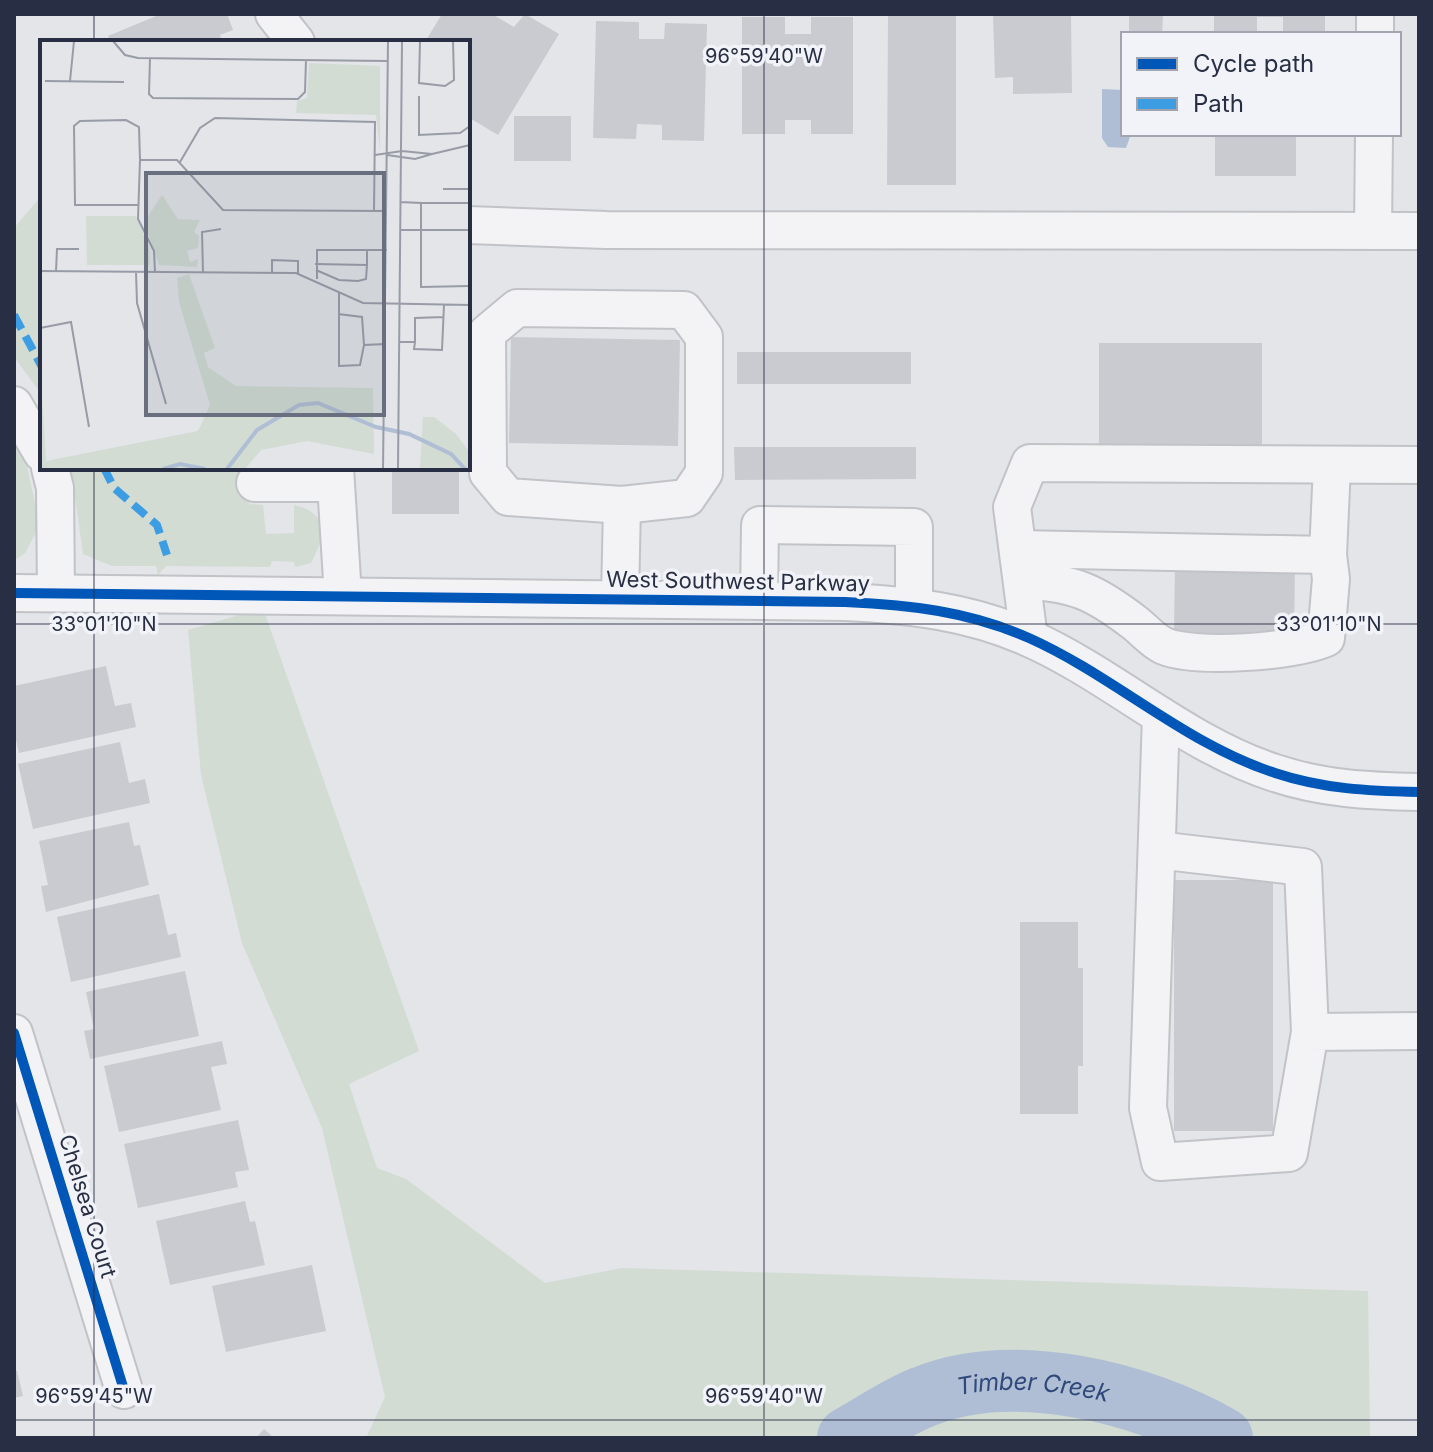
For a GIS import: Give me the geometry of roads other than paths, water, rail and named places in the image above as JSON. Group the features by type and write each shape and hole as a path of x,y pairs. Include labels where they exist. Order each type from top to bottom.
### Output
{"street":[{"path":"274,14 294,40"},
{"path":"1373,231 1374,136"},
{"path":"470,225 606,230 1419,231"},
{"path":"517,308 684,310 704,337 704,473 687,498 622,505 508,497 488,473 487,333 517,308"},
{"path":"14,405 40,450"},
{"path":"1029,638 1012,507 1030,463 1419,465"},
{"path":"1021,565 1096,595 1162,645 1186,651 1307,647 1326,638 1331,579 1328,555 1332,465"},
{"path":"50,470 55,488 56,593"},
{"path":"255,483 335,476 343,596"},
{"path":"620,599 622,505"},
{"path":"759,601 760,525 914,527 914,606"},
{"path":"1021,565 1328,555"},
{"name":"West Southwest Parkway","path":"14,593 759,601 914,606 967,615 1029,638 1243,761 1307,783 1345,790 1419,792"},
{"path":"1157,850 1303,867 1310,1032 1289,1153 1160,1162 1148,1108 1161,716"},
{"path":"1310,1032 1419,1031"},
{"name":"Chelsea Court","path":"14,1033 124,1390"}],"water":[{"path":"1102,89 1121,90 1121,136 1130,136 1126,148 1108,147 1102,138"}],"waterway":[{"name":"Timber Creek","path":"848,1438 923,1397 958,1386 996,1381 1076,1386 1116,1395 1154,1407 1222,1438"}]}
